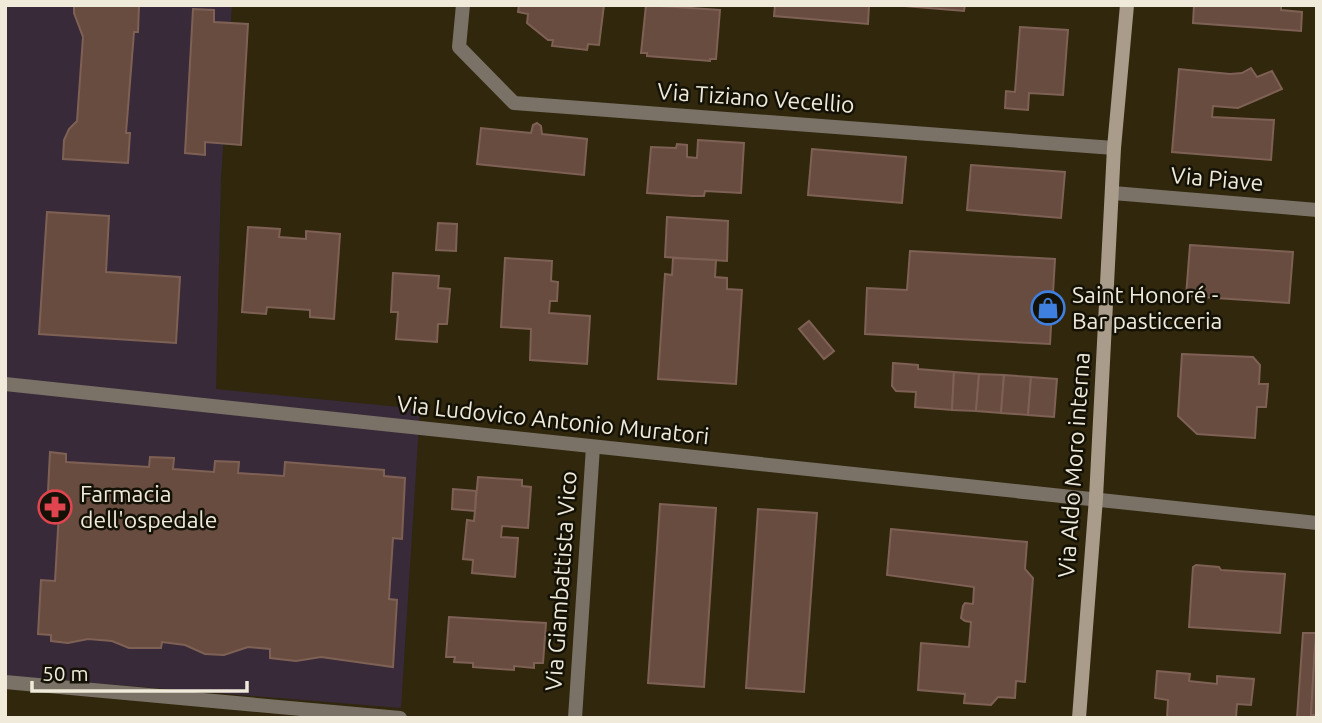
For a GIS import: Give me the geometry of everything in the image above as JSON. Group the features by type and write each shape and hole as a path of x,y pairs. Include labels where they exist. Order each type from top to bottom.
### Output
{"street":[{"name":"Via Tiziano Vecellio","path":"463,5 459,47 514,103 1114,148"},
{"name":"Via Aldo Moro interna","path":"1079,718 1096,498 1114,148 1127,5"},
{"name":"Via Piave","path":"1113,193 1317,210"},
{"name":"Via Ludovico Antonio Muratori","path":"5,384 1317,523"},
{"name":"Via Giambattista Vico","path":"575,718 593,447"},
{"path":"5,682 400,718"}],"shaded area":[{"path":"5,5 232,5 221,179 216,389 420,409 401,708 5,676"}],"building":[{"path":"74,5 139,5 138,32 134,32 126,133 130,133 128,163 63,159 64,140 77,121 83,37 74,13"},
{"path":"519,5 604,5 599,45 588,44 587,50 552,46 553,40 548,40 527,23 528,14 518,12"},
{"path":"646,5 720,10 716,59 710,61 647,56 647,53 641,53"},
{"path":"775,5 869,5 868,24 774,16"},
{"path":"892,5 965,5 964,11"},
{"path":"1194,5 1281,5 1281,10 1302,12 1301,31 1193,23"},
{"path":"193,9 214,10 214,22 248,24 241,145 205,142 205,155 185,153"},
{"path":"1020,27 1068,30 1063,95 1029,93 1028,110 1005,108 1006,91 1015,92"},
{"path":"1251,68 1257,77 1272,71 1282,89 1238,108 1213,106 1212,117 1274,120 1271,160 1172,152 1179,69 1230,74 1242,73"},
{"path":"537,123 541,126 542,134 587,139 584,175 477,164 481,128 531,133 533,125"},
{"path":"698,140 744,143 741,193 705,191 704,196 693,196 647,193 651,147 676,148 677,144 687,145 687,157 697,158"},
{"path":"812,149 906,157 902,203 808,195"},
{"path":"971,165 1065,172 1061,218 967,210"},
{"path":"47,212 109,216 106,272 180,277 176,343 39,334"},
{"path":"667,217 728,221 727,261 665,257"},
{"path":"438,223 457,224 456,251 436,250"},
{"path":"248,227 280,229 279,237 306,239 306,231 340,234 334,319 310,317 310,310 267,307 266,314 242,312"},
{"path":"1190,245 1293,252 1289,303 1186,296"},
{"path":"910,251 1055,259 1050,344 865,334 867,288 907,290"},
{"path":"505,258 552,261 551,281 558,282 557,301 550,301 549,313 590,316 587,364 530,360 531,329 501,327"},
{"path":"673,258 716,260 715,277 727,278 727,289 742,290 736,384 658,379 665,274 672,275"},
{"path":"393,273 439,276 438,288 450,289 447,324 438,324 437,342 396,339 398,312 391,312"},
{"path":"809,321 834,351 824,359 799,329"},
{"path":"1182,354 1253,357 1260,365 1259,384 1268,384 1266,407 1257,407 1255,438 1197,434 1178,416"},
{"path":"893,363 918,365 918,369 954,372 952,410 915,407 916,392 896,391 892,386"},
{"path":"954,372 979,374 976,411 952,410"},
{"path":"979,374 1004,375 1001,413 976,411"},
{"path":"1004,375 1031,377 1028,415 1001,413"},
{"path":"1031,377 1057,379 1054,417 1028,415"},
{"path":"50,452 66,454 66,462 149,467 150,457 174,458 173,469 214,472 215,461 239,462 238,473 284,476 285,462 384,470 384,476 405,478 402,539 393,538 389,599 397,600 393,667 321,657 296,661 270,658 270,649 248,647 224,655 205,654 185,645 162,642 161,648 129,648 112,641 51,641 51,635 38,634 41,580 55,581 59,512 47,511"},
{"path":"478,477 522,480 522,486 531,487 528,528 502,526 501,537 518,538 515,577 472,573 473,560 463,559 467,520 474,521"},
{"path":"453,489 476,491 475,511 452,509"},
{"path":"660,504 716,508 704,687 648,683"},
{"path":"758,509 817,513 804,692 746,688"},
{"path":"891,529 1027,542 1025,569 1033,578 1025,682 1016,681 1015,698 998,697 991,705 964,703 965,694 918,690 921,643 969,647 971,622 961,618 965,603 973,604 974,587 887,575"},
{"path":"1193,567 1219,567 1221,570 1285,574 1280,633 1189,627"},
{"path":"449,617 546,623 543,663 534,663 534,668 514,666 514,670 473,667 473,663 454,662 455,657 446,657"},
{"path":"1303,633 1316,633 1311,715 1316,715 1316,718 1297,718"},
{"path":"1315,645 1317,718 1316,715 1311,715"},
{"path":"1157,671 1190,674 1189,681 1217,684 1217,676 1254,679 1251,705 1237,704 1236,718 1167,718 1168,700 1155,698"}],"place":[{"name":"Saint Honoré - Bar pasticceria","path":"1048,308"},
{"name":"Farmacia dell'ospedale","path":"55,507"}]}
